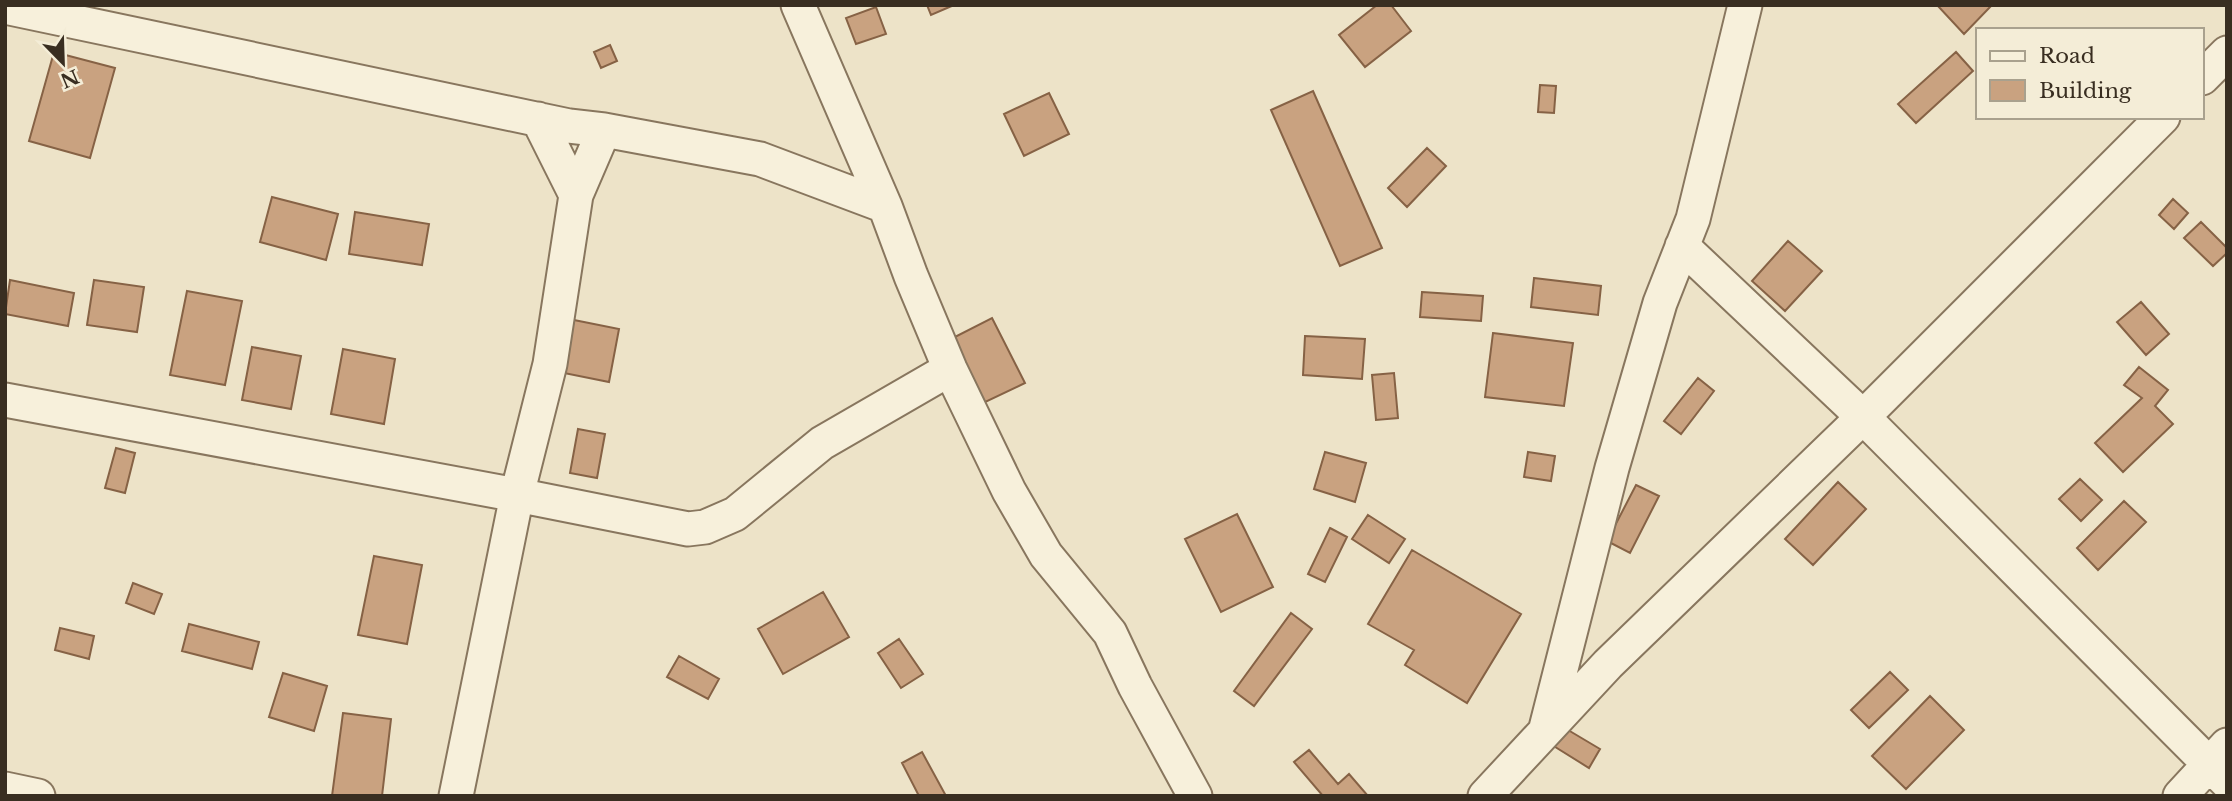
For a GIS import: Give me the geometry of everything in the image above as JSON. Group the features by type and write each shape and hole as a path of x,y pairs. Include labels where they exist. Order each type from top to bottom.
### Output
{"street":[{"path":"798,5 885,206 950,369 1009,491 1046,555 1110,633 1135,686 1195,796"},
{"path":"1545,731 1612,468 1660,303 1693,219 1745,5"},
{"path":"5,7 538,119 760,159 885,206"},
{"path":"2204,76 2227,53"},
{"path":"538,119 576,194"},
{"path":"1485,796 1608,664 1863,417 2161,119"},
{"path":"456,796 517,495 550,364 576,194 604,130"},
{"path":"1682,246 1863,417 2221,764 2180,796"},
{"path":"5,400 688,528 705,527 735,514 822,443 950,369"},
{"path":"5,789 38,796"}],"building":[{"path":"927,5 954,5 931,15"},
{"path":"1377,5 1391,5 1411,31 1365,67 1339,35"},
{"path":"1937,5 1992,5 1964,34"},
{"path":"876,7 886,34 856,44 846,18"},
{"path":"610,45 617,61 601,68 594,52"},
{"path":"54,52 115,68 90,158 29,141"},
{"path":"1956,52 1973,71 1916,123 1898,104"},
{"path":"1540,85 1556,86 1554,113 1538,112"},
{"path":"1313,91 1382,248 1340,266 1271,110"},
{"path":"1049,93 1069,134 1024,156 1004,114"},
{"path":"1427,148 1446,166 1407,207 1388,188"},
{"path":"272,197 338,214 326,260 260,242"},
{"path":"2173,199 2188,213 2174,229 2159,215"},
{"path":"355,212 429,224 422,265 349,254"},
{"path":"2201,222 2227,248 2227,253 2213,266 2184,238"},
{"path":"1788,241 1822,271 1785,311 1752,281"},
{"path":"1534,278 1601,286 1598,315 1531,307"},
{"path":"10,280 74,293 68,326 5,314"},
{"path":"94,280 144,287 137,332 87,325"},
{"path":"187,291 242,301 225,385 170,375"},
{"path":"1422,292 1483,296 1481,321 1420,317"},
{"path":"2141,302 2169,334 2146,355 2117,322"},
{"path":"992,318 1025,383 979,405 947,341"},
{"path":"574,320 619,329 609,382 564,373"},
{"path":"1493,333 1573,343 1564,406 1485,397"},
{"path":"1305,336 1365,339 1362,379 1303,375"},
{"path":"252,347 301,356 291,409 242,400"},
{"path":"343,349 395,359 384,424 331,414"},
{"path":"2139,367 2168,390 2155,406 2173,424 2123,472 2095,443 2142,398 2124,385"},
{"path":"1394,373 1398,418 1376,420 1372,375"},
{"path":"1698,378 1714,391 1681,434 1664,421"},
{"path":"578,429 605,434 597,478 570,473"},
{"path":"116,448 135,453 125,493 105,488"},
{"path":"1325,452 1366,463 1355,502 1314,489"},
{"path":"1528,452 1555,456 1551,481 1524,477"},
{"path":"2080,479 2102,500 2081,521 2059,499"},
{"path":"1838,482 1866,509 1813,565 1785,539"},
{"path":"1636,485 1659,496 1630,553 1607,541"},
{"path":"2124,501 2146,522 2098,570 2077,548"},
{"path":"1237,514 1273,587 1221,612 1185,539"},
{"path":"1368,515 1405,539 1389,563 1352,539"},
{"path":"1330,528 1347,537 1325,582 1308,574"},
{"path":"1412,550 1521,614 1467,703 1405,665 1414,650 1368,624"},
{"path":"374,556 422,565 407,644 358,635"},
{"path":"133,583 162,594 154,614 126,603"},
{"path":"823,592 849,637 783,674 758,629"},
{"path":"1291,613 1312,629 1254,706 1234,691"},
{"path":"189,624 259,642 252,669 182,651"},
{"path":"60,628 94,636 89,659 55,650"},
{"path":"899,639 923,674 901,688 878,653"},
{"path":"679,656 719,679 708,699 667,677"},
{"path":"1890,672 1908,690 1869,728 1851,710"},
{"path":"283,673 327,686 314,731 269,717"},
{"path":"1930,696 1964,730 1906,789 1872,756"},
{"path":"343,713 391,719 382,796 332,796"},
{"path":"1563,727 1600,749 1589,768 1552,745"},
{"path":"1309,750 1338,784 1349,774 1368,796 1323,796 1294,762"},
{"path":"922,752 946,796 919,796 902,763"}]}
